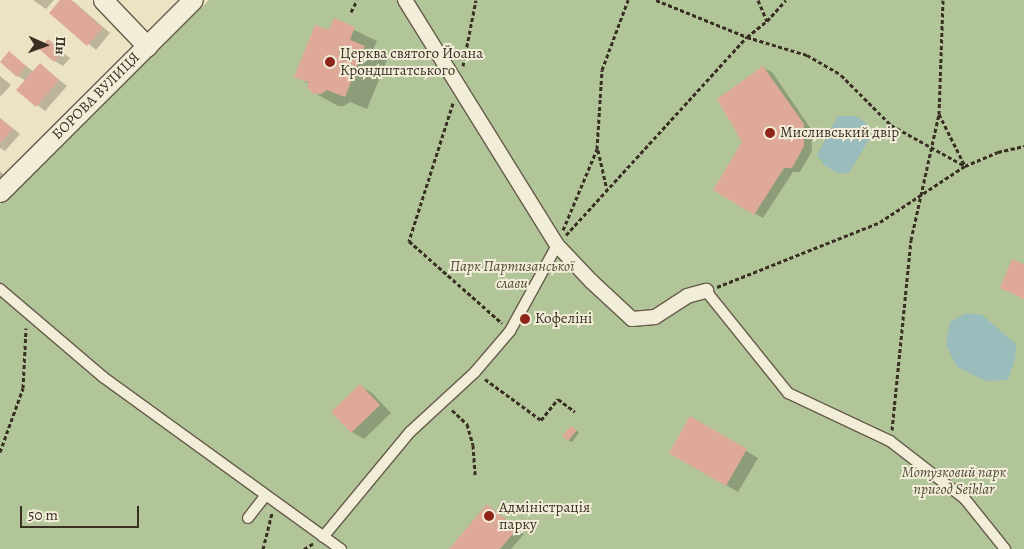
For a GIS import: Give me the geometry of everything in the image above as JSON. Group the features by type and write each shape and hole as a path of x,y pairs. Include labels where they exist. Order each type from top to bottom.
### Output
{"street":[{"path":"102,0 147,46"},
{"name":"БОРОВА ВУЛИЦЯ","path":"0,192 193,0"},
{"path":"405,0 557,244 591,281 632,319 655,317 686,296 706,291"}],"lane":[{"path":"323,537 410,432 475,372 510,331 557,244"},
{"path":"0,289 103,377 274,503 341,549"},
{"path":"706,291 788,393 890,441 965,499 1005,549"},
{"path":"248,518 265,496"}],"path":[{"path":"351,12 356,0"},
{"path":"476,0 459,85 409,240 510,331"},
{"path":"607,190 597,149 602,70 628,0"},
{"path":"656,0 747,37 807,55 841,75 891,125 965,166"},
{"path":"758,0 767,21"},
{"path":"557,244 747,37 767,21 786,0"},
{"path":"890,441 911,240 939,114 943,0"},
{"path":"939,114 965,166"},
{"path":"706,291 880,222 965,166 998,152 1024,146"},
{"path":"557,244 597,149"},
{"path":"0,452 23,388 27,312"},
{"path":"475,372 541,420 558,399 574,412"},
{"path":"442,402 467,424 473,445 476,475"},
{"path":"263,549 274,503"}],"green space":[{"name":"Парк Партизанської слави","path":"209,0 1024,0 1024,549 0,549 0,204"}],"water":[{"path":"838,116 855,116 865,122 871,136 849,173 838,173 825,166 817,155"},
{"path":"967,313 982,315 1016,344 1015,359 1008,380 985,381 957,367 946,345 950,322"}],"building":[{"path":"60,0 71,0 103,28 87,46 49,13"},
{"name":"Церква святого Йоана Крондштатського","path":"334,18 355,27 350,40 365,46 345,97 327,90 321,94 314,94 308,89 308,82 294,77 315,25 329,30"},
{"path":"48,39 63,52 54,62 39,49"},
{"path":"9,51 26,66 17,77 0,62"},
{"path":"40,63 59,80 36,107 16,90"},
{"name":"Мисливський двір","path":"763,66 804,124 804,146 792,168 784,168 754,215 713,190 742,142 717,99"},
{"path":"0,118 13,129 0,143"},
{"path":"1012,259 1024,264 1024,299 1000,288"},
{"path":"360,384 380,405 351,433 331,412"},
{"path":"690,416 747,449 726,486 669,453"},
{"path":"571,426 577,430 568,441 562,436"},
{"name":"Адміністрація парку","path":"487,504 517,529 500,549 449,549"}],"place":[{"name":"Церква святого Йоана Крондштатського","path":"330,62"},
{"name":"Мисливський двір","path":"770,133"},
{"name":"Кофеліні","path":"525,319"},
{"name":"Адміністрація парку","path":"489,516"}],"park label":[{"name":"Мотузковий парк пригод Seiklar","path":"954,480"}]}
